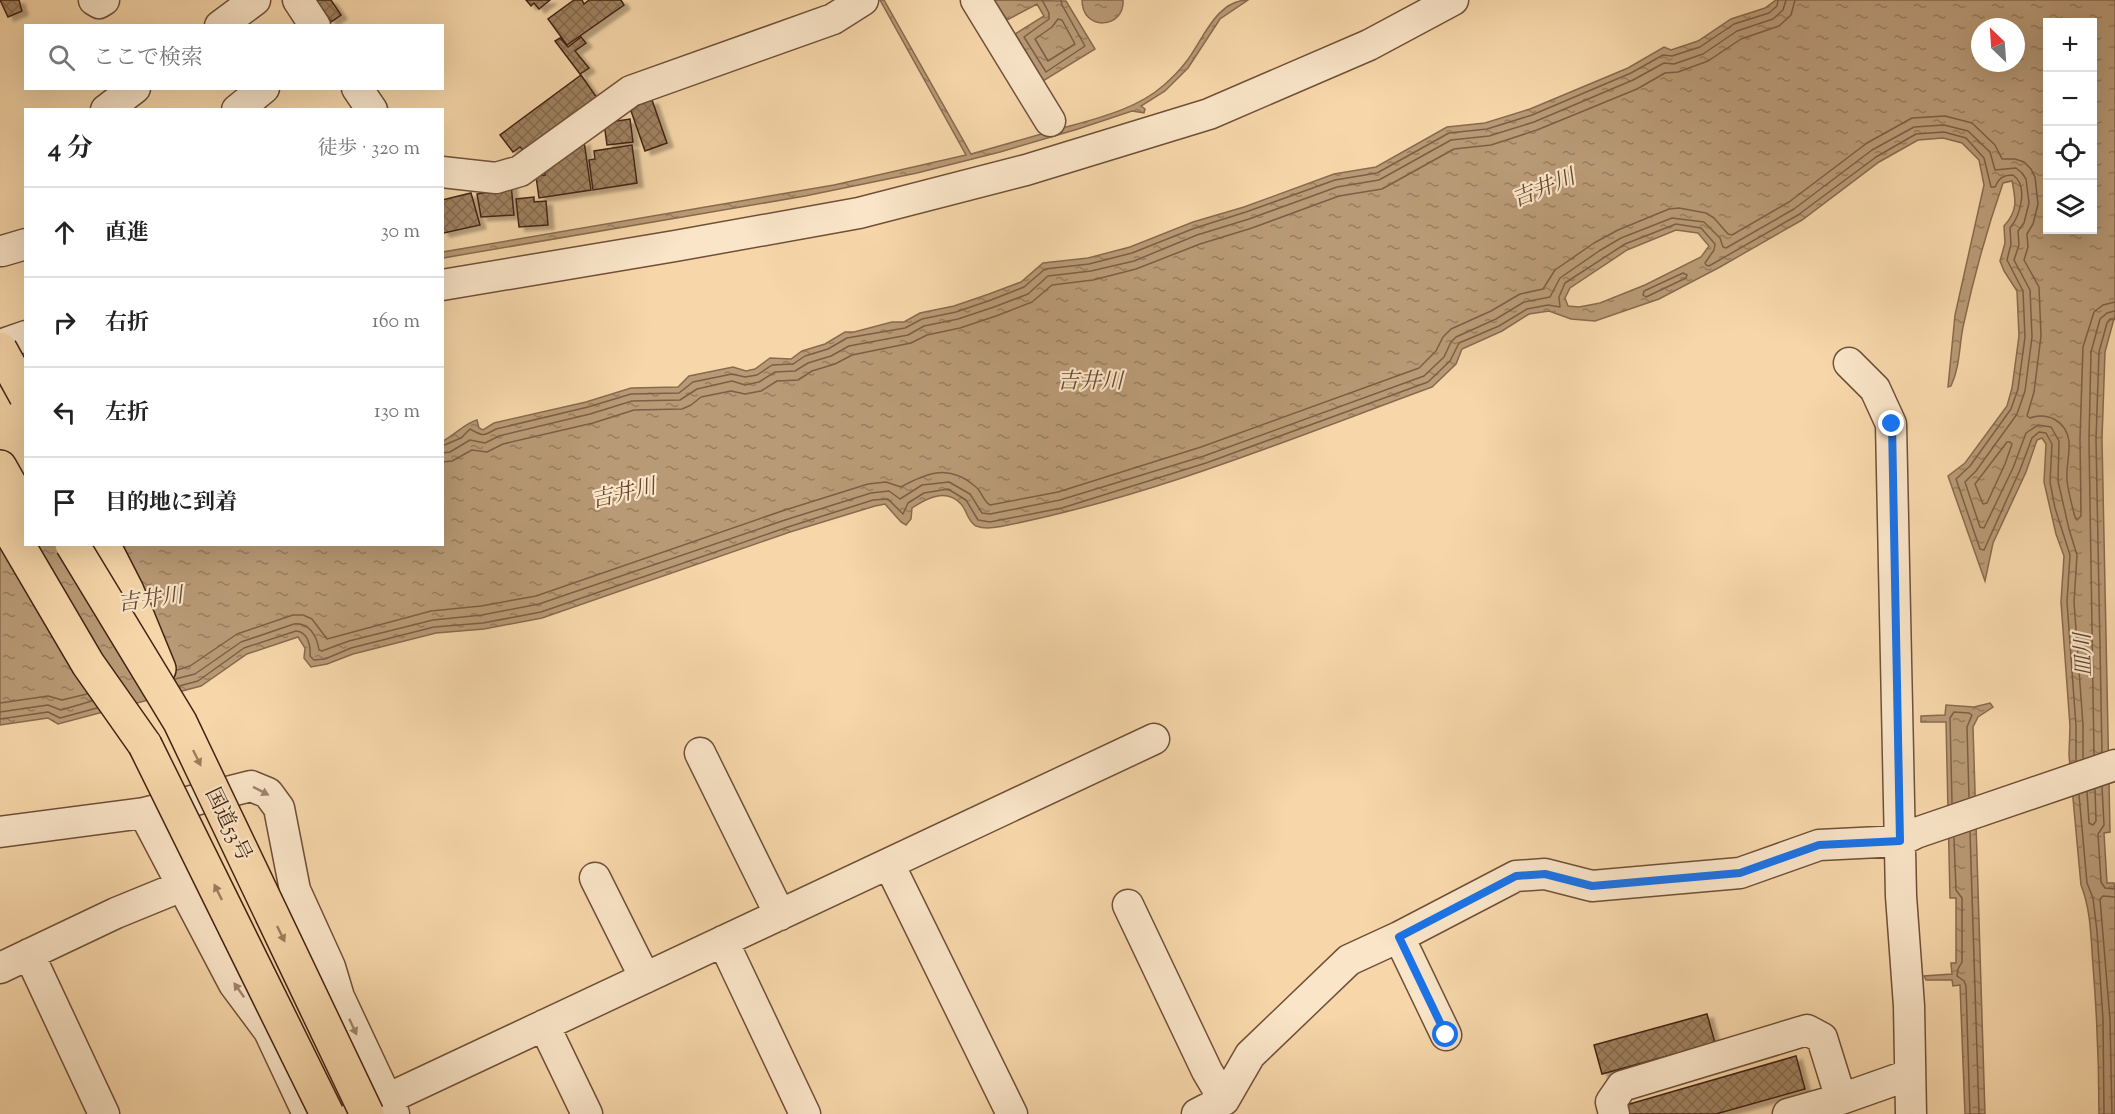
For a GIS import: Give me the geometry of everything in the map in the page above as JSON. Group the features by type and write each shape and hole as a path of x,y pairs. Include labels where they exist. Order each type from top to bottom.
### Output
{"highway":[{"path":"0,347 24,392"},
{"path":"0,452 24,482"},
{"path":"0,466 24,509"},
{"path":"0,514 88,664 145,745"},
{"name":"国道53号","path":"43,546 145,745 327,1114"},
{"name":"国道53号","path":"73,546 180,722 383,1109"},
{"path":"104,546 127,591 180,722"}],"street":[{"path":"94,0 99,3 104,0"},
{"path":"223,24 255,0"},
{"path":"298,0 314,24"},
{"path":"444,172 496,178 520,171 631,91 833,19 863,0"},
{"path":"976,0 1050,121"},
{"path":"444,285 860,213 1026,170 1209,114 1369,45 1451,0"},
{"path":"109,108 132,90"},
{"path":"239,108 262,90"},
{"path":"358,90 371,108"},
{"path":"0,347 24,337"},
{"path":"1849,363 1875,389 1892,424 1908,837 1901,896 1909,1006 1911,1114"},
{"path":"0,380 24,372"},
{"path":"0,832 144,813 251,786 268,793 279,808 295,890 330,967 339,997 383,1109 544,1025 1154,739"},
{"path":"700,753 780,915"},
{"path":"1197,1114 1224,1100 1250,1055 1349,960 1399,937 1516,876 1545,874 1592,886 1740,873 1819,845 1908,837 2115,765"},
{"path":"144,813 234,984 269,1031 308,1114"},
{"path":"889,864 1012,1114"},
{"path":"596,878 645,978"},
{"path":"0,968 116,913 182,886"},
{"path":"1128,905 1207,1071 1224,1100"},
{"path":"1399,937 1446,1035"},
{"path":"723,941 805,1114"},
{"path":"29,954 104,1114"},
{"path":"269,1031 339,997"},
{"path":"544,1025 587,1114"},
{"path":"1614,1114 1611,1102 1622,1086 1807,1030 1822,1038 1841,1099"},
{"path":"1788,1114 1841,1099 1909,1075"}],"water":[{"path":"880,0 884,0 971,154 1101,117 1141,101 1153,94 1179,71 1219,14 1237,2 1248,0 1220,19 1188,68 1165,91 1141,106 1145,109 1144,113 1132,111 1000,152 917,173 805,196 444,258 444,252 834,185 966,155"},
{"path":"994,0 1066,1 1095,49 1043,81 1015,34 1044,16 1037,4 1007,20"},
{"path":"1082,0 1123,0 1122,10 1111,21 1096,22 1089,18"},
{"name":"吉井川","path":"1776,0 2115,0 2115,315 2105,352 2102,439 2110,832 2104,833 2107,883 2114,883 2115,889 2115,1114 2099,1114 2098,1040 2091,935 2087,904 2081,885 2069,755 2070,726 2061,602 2064,556 2056,534 2044,482 2046,444 2042,438 2037,440 2026,472 1993,543 1985,581 1948,476 1965,463 2007,406 2012,388 2019,336 2017,291 2000,261 2005,243 2004,226 2009,221 2015,205 2012,181 2003,183 1997,200 1971,291 1956,372 1951,386 1948,387 1955,315 1984,185 1979,160 1962,143 1943,138 1918,140 1879,162 1802,220 1659,299 1595,321 1571,319 1549,311 1529,314 1502,331 1462,349 1456,364 1432,387 1169,482 1062,513 988,528 973,524 961,504 949,496 936,496 912,508 911,519 906,525 885,504 875,506 790,532 542,618 484,629 436,633 311,667 304,658 305,648 298,637 247,654 201,686 58,724 48,718 0,725 0,527 24,543 24,546 444,546 444,440 477,420 479,428 483,430 494,423 586,402 631,388 678,387 689,376 733,367 746,371 755,369 770,358 791,359 802,351 825,344 845,332 854,332 892,322 904,322 920,313 954,306 1021,282 1043,263 1088,258 1130,247 1193,222 1244,207 1334,174 1376,167 1447,127 1485,123 1530,109 1628,68 1664,47 1671,50 1698,41 1731,19 1765,8","holes":["1676,230 1698,233 1709,246 1701,257 1645,285 1600,303 1579,307 1568,306 1565,298 1570,288 1627,250"]},
{"path":"1990,703 1993,707 1978,717 1973,727 1985,1114 1965,1114 1960,985 1953,986 1952,980 1926,980 1924,976 1952,974 1951,963 1956,963 1956,898 1950,898 1946,722 1921,722 1921,716 1945,715 1946,705 1974,707"}],"building":[{"path":"0,0 19,0 22,11 8,17"},
{"path":"316,0 331,0 341,15 331,22"},
{"path":"526,0 550,0 539,9 534,3 531,6"},
{"path":"574,0 582,0 584,4 589,0 621,0 624,5 567,45 548,19"},
{"path":"581,37 586,43 575,51 589,68 580,74 555,41 560,38 568,47"},
{"path":"581,75 597,98 525,152 520,147 513,152 500,135"},
{"path":"652,100 667,143 645,151 630,108"},
{"path":"630,119 633,142 607,145 604,123"},
{"path":"584,141 591,190 539,198 536,176 545,175 545,163 562,160 561,154"},
{"path":"632,145 637,183 593,190 589,160 595,159 594,151"},
{"path":"511,184 514,215 481,217 477,194 494,191"},
{"path":"471,193 480,225 444,233 444,200"},
{"path":"534,197 534,202 546,201 548,225 519,227 516,199"},
{"path":"1707,1014 1715,1043 1602,1074 1594,1045"},
{"path":"1796,1056 1805,1089 1716,1114 1628,1114 1626,1105"}],"route":[{"path":"1446,1035 1399,937 1516,876 1545,874 1592,886 1740,873 1819,845 1900,841 1892,424"}],"water label":[{"name":"皿川","path":"2082,655"}]}
